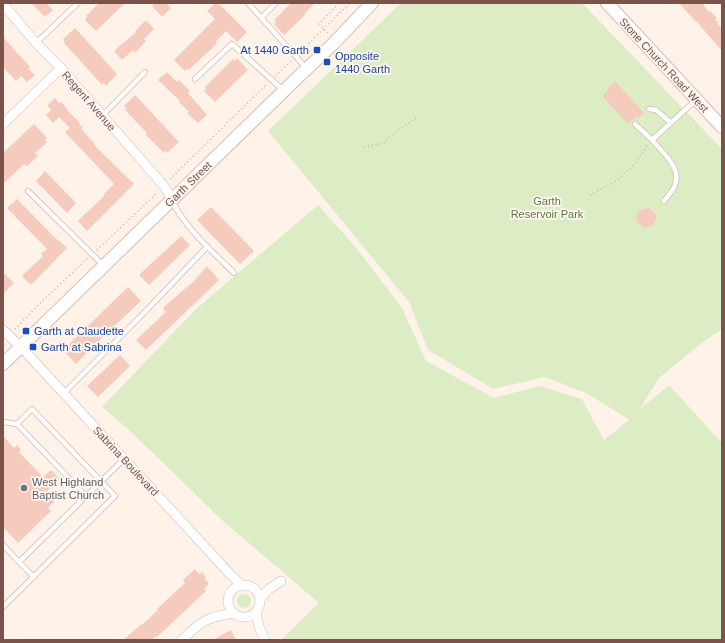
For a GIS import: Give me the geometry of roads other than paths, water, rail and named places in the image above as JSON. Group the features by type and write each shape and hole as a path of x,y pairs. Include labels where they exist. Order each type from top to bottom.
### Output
{"main road":[{"name":"Garth Street","path":"3,364 334,43 372,3"},
{"name":"Stone Church Road West","path":"607,3 722,127"}],"street":[{"name":"Regent Avenue","path":"3,4 36,44 61,68 164,186 172,199"},
{"path":"3,124 61,68"},
{"name":"Sabrina Boulevard","path":"6,332 242,586"},
{"path":"230,574 233,591"},
{"path":"269,589 255,589 248,586 242,586 233,591 230,596 230,608 240,617 247,617 256,612 260,604 260,600 269,589 281,581"},
{"path":"255,589 260,600"},
{"path":"182,640 197,626 214,616 229,601"},
{"path":"256,612 259,627 265,640"},
{"path":"214,616 234,613"},
{"path":"247,617 259,627"}],"lane":[{"path":"36,44 78,3"},
{"path":"248,3 307,69"},
{"path":"261,18 276,3"},
{"path":"195,79 232,44 284,91"},
{"path":"102,116 145,72"},
{"path":"650,142 697,100"},
{"path":"649,109 656,110 671,123"},
{"path":"635,124 650,142 668,159 675,170 675,185 664,201"},
{"path":"28,191 104,266"},
{"path":"172,199 177,211 207,247 234,273"},
{"path":"64,393 207,247"},
{"path":"3,607 115,496 32,409 16,424"},
{"path":"3,422 16,424 86,496"},
{"path":"19,562 124,459"},
{"path":"3,544 34,577"}],"place":[{"name":"At 1440 Garth","path":"317,50"},
{"name":"Opposite 1440 Garth","path":"327,62"},
{"name":"Garth at Claudette","path":"26,331"},
{"name":"Garth at Sabrina","path":"33,347"},
{"name":"West Highland Baptist Church","path":"24,488"}],"park label":[{"name":"Garth Reservoir Park","path":"547,207"}]}
